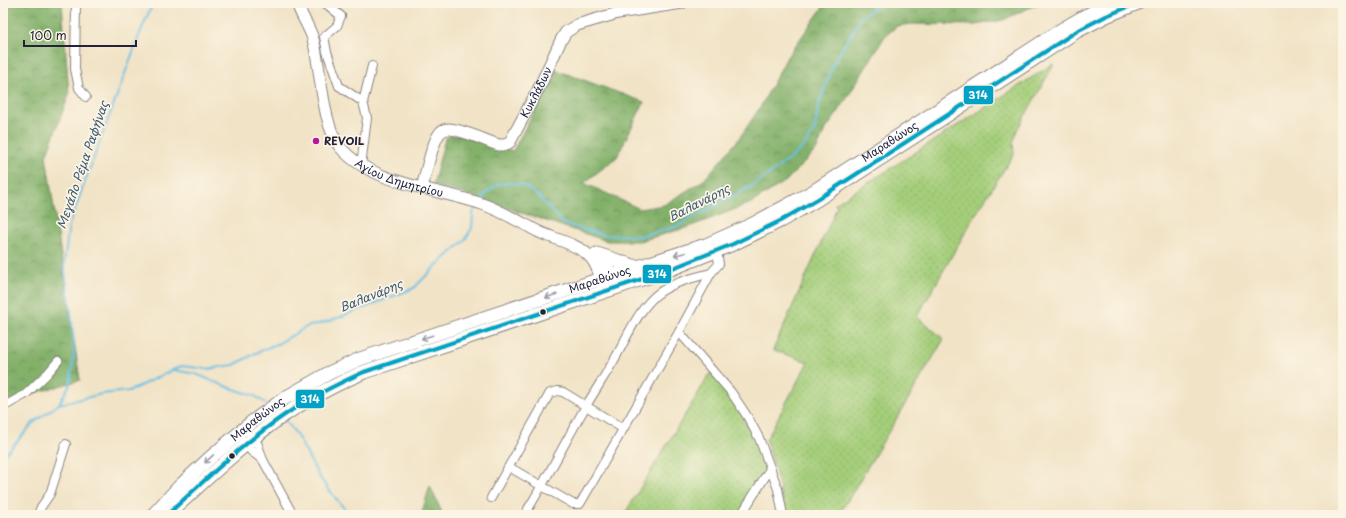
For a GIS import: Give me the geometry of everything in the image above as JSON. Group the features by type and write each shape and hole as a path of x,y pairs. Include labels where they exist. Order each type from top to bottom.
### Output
{"main road":[{"name":"Μαραθώνος","path":"153,515 200,467 242,430 281,401 329,373 360,359 706,245 729,236 775,213 820,187 1061,30 1112,3"},
{"name":"Μαραθώνος","path":"167,515 249,441 293,409 335,385 364,372 663,272 717,251 763,230 818,199 1077,31 1106,16 1138,3"},
{"path":"598,254 636,267"}],"street":[{"path":"76,3 75,69 79,88 86,97"},
{"name":"Αγίου Δημητρίου","path":"297,3 312,38 328,119 334,136 341,148 361,166 381,175 489,206 539,232 580,249 598,254 606,262 606,277 610,290"},
{"path":"325,3 341,16 337,26 324,37 327,52 339,86 363,102"},
{"name":"Κυκλάδων","path":"422,188 436,139 444,130 448,128 456,130 499,145 510,142 540,86 561,40 570,29 577,25 618,13 682,3"},
{"path":"361,166 366,118 363,102 372,66"},
{"name":"Αγίου Δημητρίου","path":"580,249 587,253 606,277"},
{"path":"509,467 573,504 580,504 622,428 679,332 711,273 719,264 717,251"},
{"path":"528,509 636,320 647,305 659,293 671,286 691,278 711,273"},
{"path":"679,332 713,370 739,404 759,438 778,489 784,515"},
{"path":"3,407 26,394 58,361"},
{"path":"491,498 550,393 558,391 563,392 622,428"},
{"path":"242,430 249,441 258,445 263,460 292,515"},
{"path":"38,515 41,507 50,494 66,444"},
{"path":"741,515 770,469"}],"green space":[{"path":"3,3 62,3 69,95 46,156 80,380 3,402"},
{"path":"826,3 1040,3 1003,20 976,25 911,24 897,26 885,36 839,111 824,132 817,149 786,181 751,203 689,227 640,241 607,241 433,185 445,139 452,135 461,136 513,151 556,70 644,102 617,157 584,183 640,209 664,205 704,180 738,140 761,106 787,57"},
{"path":"1053,64 1017,130 1013,143 1014,154 974,217 917,317 944,339 839,515 785,515 777,477 766,440 808,362 773,350 837,207 835,204"},
{"path":"711,372 728,390 758,439 768,468 738,515 624,515"},
{"path":"430,486 443,515 421,515"}],"waterway":[{"name":"Μεγάλο Ρέμα Ραφήνας","path":"3,456 33,423 59,404 70,384 74,354 71,312 64,265 69,225 140,33 153,3"},
{"name":"Βαλανάρης","path":"482,200 486,193 497,185 509,183 523,185 537,195 564,224 605,235 641,236 675,227 752,186 789,160 804,146 815,129 818,107 834,62 863,15 882,3"},
{"name":"Βαλανάρης","path":"59,404 102,394 129,391 181,366 207,369 234,365 281,342 306,327 330,321 414,288 464,241 472,228 473,213 477,206"},
{"path":"174,370 196,374 222,385 255,396 267,404"},
{"path":"285,421 298,438 323,483 350,515"}],"transit line":[{"name":"314","path":"167,515 225,462 270,425 324,391 364,372 663,272 733,244 780,221 818,199 1077,31 1106,16 1138,3"}],"place":[{"name":"REVOIL","path":"316,141"}]}
